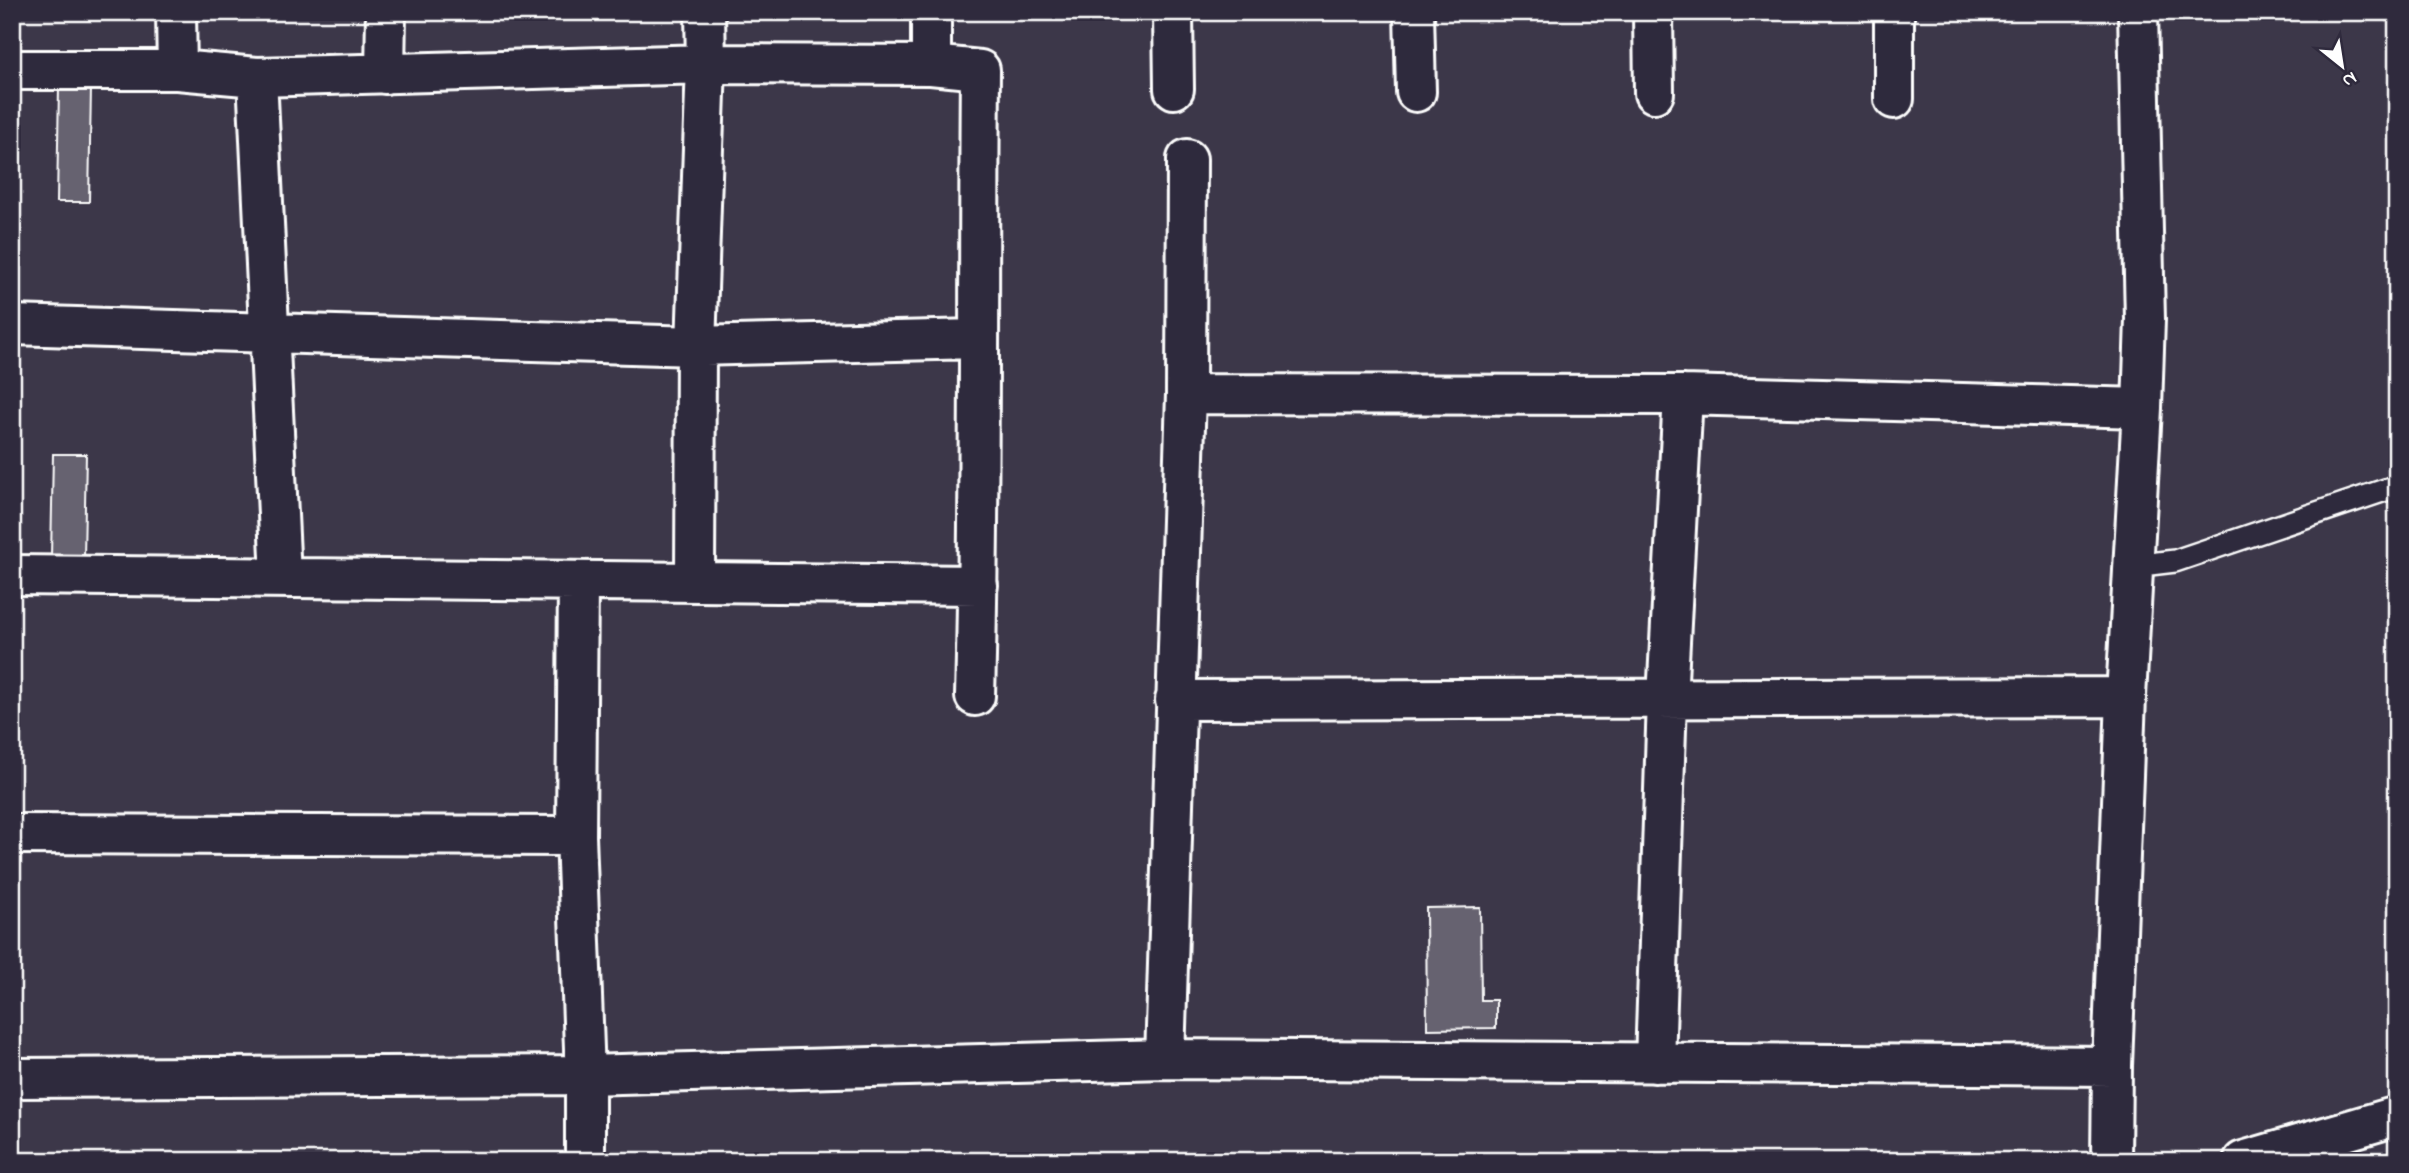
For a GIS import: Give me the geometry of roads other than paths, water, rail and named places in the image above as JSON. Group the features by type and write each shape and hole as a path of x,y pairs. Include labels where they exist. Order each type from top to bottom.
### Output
{"street":[{"path":"176,12 177,70"},
{"path":"385,74 386,12"},
{"path":"695,579 696,346 706,64 705,12"},
{"path":"931,12 931,65"},
{"path":"1173,12 1174,89"},
{"path":"1414,12 1416,92"},
{"path":"1653,12 1654,93"},
{"path":"1894,12 1894,99"},
{"path":"2110,1161 2126,697 2145,318 2138,12"},
{"path":"12,70 177,70 257,77 706,64 931,65 980,70 978,585 975,696"},
{"path":"257,77 281,577"},
{"path":"1165,1059 1186,394 1187,159"},
{"path":"12,325 696,346 977,339"},
{"path":"1186,394 1683,395 2142,408"},
{"path":"1655,1063 1667,699 1683,395"},
{"path":"12,575 578,581 695,579 978,585"},
{"path":"578,581 576,836 585,1075 585,1161"},
{"path":"1175,699 2126,697"},
{"path":"12,834 576,836"},
{"path":"12,1079 585,1075 1165,1059 2112,1066"},
{"path":"2243,1161 2397,1116"}],"lane":[{"path":"2133,566 2175,561 2397,486"}]}
